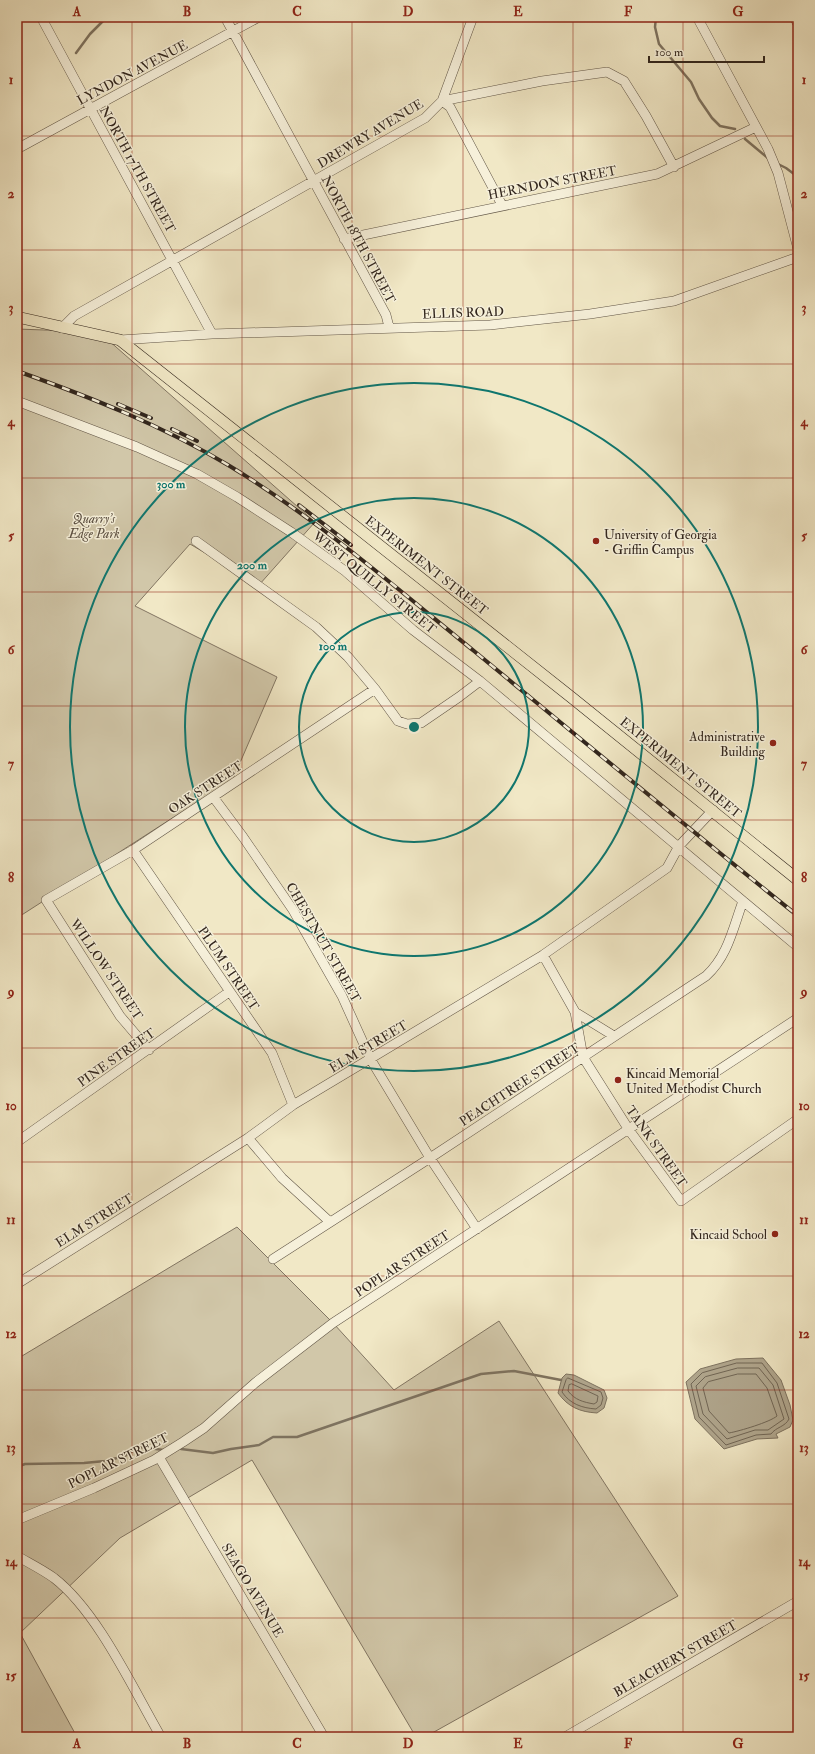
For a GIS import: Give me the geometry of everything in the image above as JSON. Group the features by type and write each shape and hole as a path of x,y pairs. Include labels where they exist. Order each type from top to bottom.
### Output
{"main road":[{"name":"EXPERIMENT STREET","path":"17,316 62,328 120,340 713,810 798,880"}],"street":[{"name":"NORTH 17TH STREET","path":"41,17 212,334"},
{"name":"NORTH 18TH STREET","path":"224,17 386,315 389,327"},
{"name":"LYNDON AVENUE","path":"17,149 258,17"},
{"path":"473,17 442,101 450,107 502,205"},
{"path":"697,17 768,149 778,173 798,249"},
{"path":"794,17 798,24"},
{"name":"DREWRY AVENUE","path":"62,328 74,316 425,118 442,101 542,81 607,72 624,81 646,116 674,167"},
{"name":"HERNDON STREET","path":"344,239 502,205 639,179 674,167 756,127"},
{"name":"ELLIS ROAD","path":"120,340 212,334 389,327 490,325 590,314 674,301 798,257"},
{"name":"WEST QUILLY STREET","path":"17,401 137,446 197,474 237,497 291,532 345,571 413,630 480,681 798,947"},
{"path":"196,541 316,627 348,657 375,689 398,721 407,724 421,723 480,681"},
{"name":"OAK STREET","path":"46,900 133,850 214,798 375,689"},
{"name":"CHESTNUT STREET","path":"214,798 243,837 293,910 342,996 371,1060 430,1158 477,1229"},
{"name":"ELM STREET","path":"17,1284 248,1138 293,1106 543,955 668,868 678,847 713,810"},
{"name":"PLUM STREET","path":"133,850 272,1053 293,1106"},
{"name":"WILLOW STREET","path":"46,900 120,1016 149,1050"},
{"name":"PEACHTREE STREET","path":"273,1259 430,1158 706,976 717,966 725,952 743,901"},
{"name":"TANK STREET","path":"543,955 575,1012 583,1057 629,1130 681,1202 798,1118"},
{"name":"PINE STREET","path":"17,1142 229,992"},
{"path":"575,1012 614,1036"},
{"name":"POPLAR STREET","path":"17,1520 94,1488 159,1457 204,1428 255,1383 333,1323 798,1018"},
{"path":"248,1138 282,1178 330,1222"},
{"name":"SEAGO AVENUE","path":"159,1457 324,1737"},
{"path":"17,1556 54,1578 78,1600 104,1638 161,1737"},
{"name":"BLEACHERY STREET","path":"566,1737 798,1601"}],"green space":[{"name":"Quarry's Edge Park","path":"17,329 99,332 315,522 259,585 190,544 135,606 277,677 233,779 17,918"},
{"path":"237,1227 334,1324 394,1390 499,1321 678,1596 425,1737 416,1737 252,1460 120,1538 20,1633 77,1737 17,1737 17,1359"}],"water":[{"path":"763,1358 781,1380 790,1405 793,1420 790,1427 776,1434 778,1438 757,1439 724,1449 695,1419 686,1382 700,1369 736,1359"},
{"path":"566,1374 574,1375 604,1390 607,1398 604,1408 597,1413 580,1410 566,1402 558,1393 562,1378"}],"waterway":[{"path":"76,53 90,34 107,17"},
{"path":"656,17 655,27 659,44 691,82 699,99 712,118 720,126 735,129"},
{"path":"745,139 769,159"},
{"path":"776,163 798,177"},
{"path":"181,1449 213,1453 259,1445 273,1437 297,1437 481,1374 514,1371 561,1380"},
{"path":"17,1467 25,1464 84,1463 105,1461 125,1456 139,1447 164,1450"}],"railway":[{"path":"17,371 125,413 177,437 228,465 292,507 384,578 798,916"},
{"path":"118,404 151,418"},
{"path":"172,429 197,441"},
{"path":"299,505 351,545"}],"place":[{"name":"University of Georgia - Griffin Campus","path":"596,541"},
{"name":"Administrative Building","path":"773,743"},
{"name":"Kincaid Memorial United Methodist Church","path":"618,1080"},
{"name":"Kincaid School","path":"775,1234"}]}
